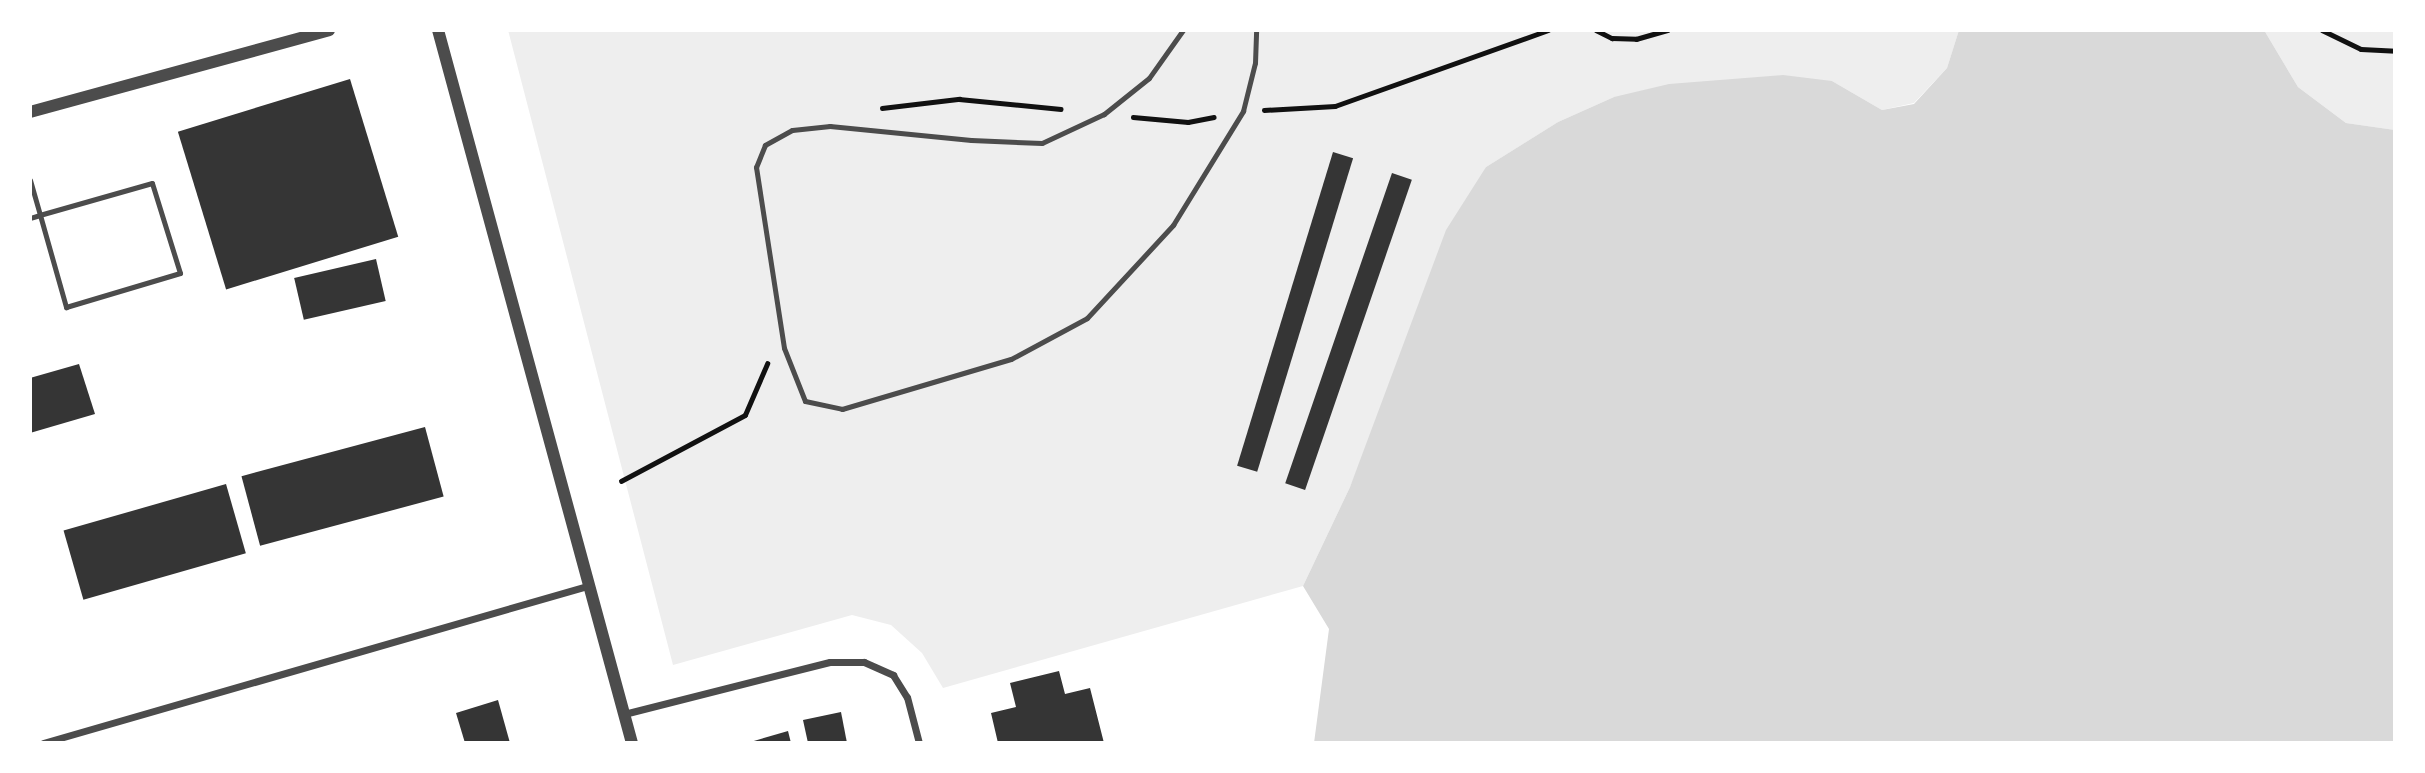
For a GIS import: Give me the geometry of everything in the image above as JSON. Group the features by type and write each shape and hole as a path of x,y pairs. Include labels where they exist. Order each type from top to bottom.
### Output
{"street":[{"path":"30,113 329,30"},
{"path":"438,30 587,586 632,743"},
{"path":"44,743 587,586"},
{"path":"624,714 830,662 864,662 893,675 907,696 919,743"}],"lane":[{"path":"1183,30 1149,78 1104,114 1042,143 971,141 831,125 792,130 765,145 756,167 764,219 785,348 805,401 842,409 998,363 1087,318 1173,225 1243,111 1255,63 1256,30"},
{"path":"30,180 40,215 66,307 180,273 152,183 40,215 30,218"}],"path":[{"path":"876,109 959,99 1188,122 1243,111 1335,106 1548,30"},
{"path":"1596,30 1612,38 1636,39 1668,30"},
{"path":"2322,30 2361,50 2395,51"},
{"path":"621,481 745,415 767,365 766,352"}],"shaded area":[{"path":"508,30 1959,30 1947,68 1914,103 1882,110 1832,81 1614,97 1558,122 1486,167 1350,487 1303,586 943,688 922,653 891,625 852,615 673,665"},
{"path":"1959,30 2264,30 2298,87 2346,123 2395,130 2395,743 1314,743 1329,629 1303,586 1350,487 1446,230 1486,167 1558,122 1614,97 1669,84 1783,75 1832,81 1882,110 1914,104 1947,68"},
{"path":"2264,30 2395,30 2395,130 2346,123 2298,87"}],"building":[{"path":"350,79 398,237 226,289 178,132"},
{"path":"1333,152 1353,158 1257,472 1237,466"},
{"path":"1392,173 1412,180 1305,490 1285,483"},
{"path":"376,259 386,301 304,320 294,278"},
{"path":"79,364 95,414 30,433 30,378"},
{"path":"425,427 444,497 260,546 241,476"},
{"path":"226,484 246,553 83,600 64,531"},
{"path":"1059,671 1065,694 1090,688 1104,743 998,743 991,713 1016,707 1010,683"},
{"path":"498,700 510,743 465,743 456,713"},
{"path":"841,712 847,743 808,743 803,720"},
{"path":"788,731 791,743 747,743"}]}
